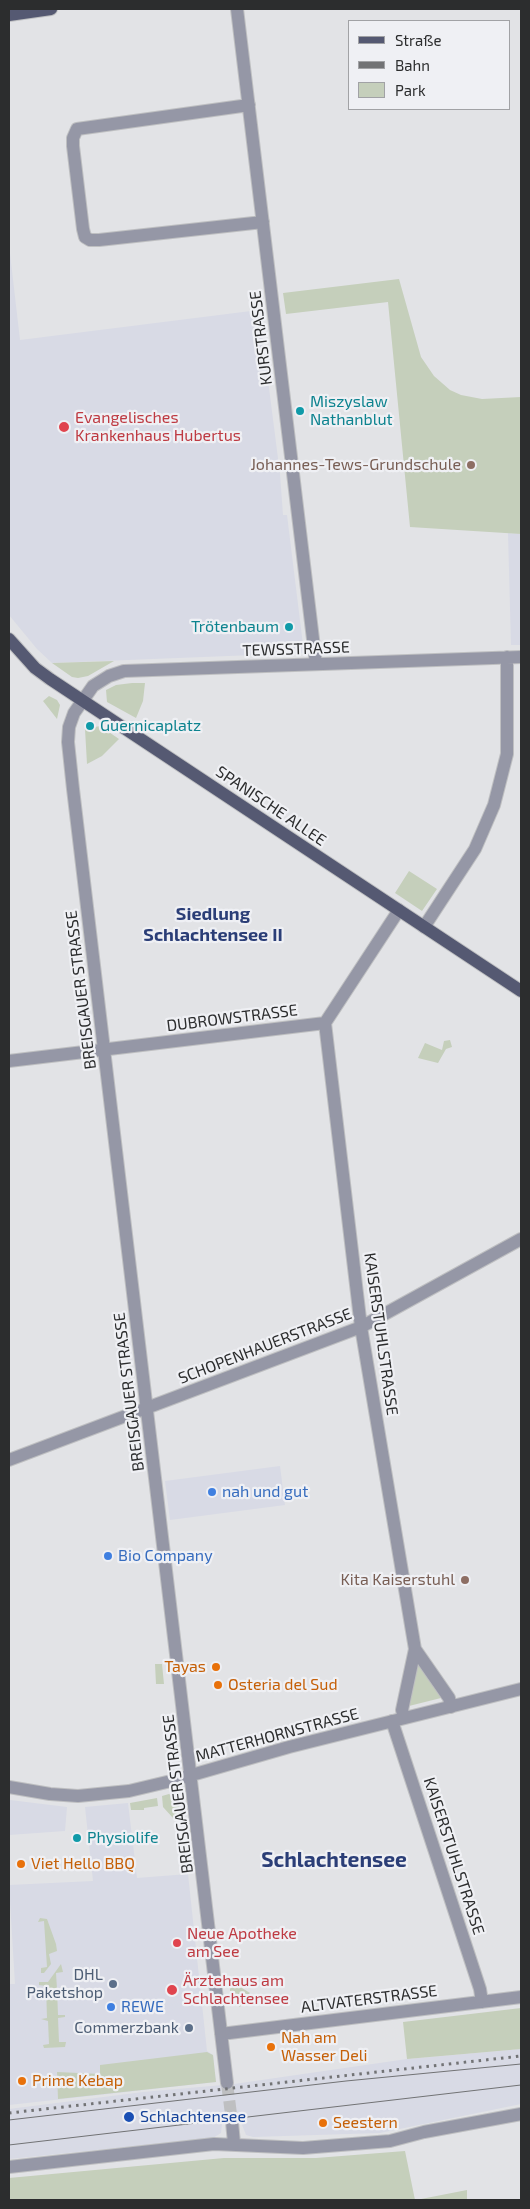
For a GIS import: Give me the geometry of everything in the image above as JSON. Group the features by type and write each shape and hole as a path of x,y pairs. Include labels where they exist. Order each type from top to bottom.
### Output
{"main road":[{"path":"9,15 51,9"},
{"name":"SPANISCHE ALLEE","path":"9,639 35,668 521,991"}],"street":[{"name":"KURSTRASSE","path":"237,9 316,664"},
{"path":"249,105 77,129 72,138 83,230 84,236 90,240 99,240 263,222"},
{"path":"424,926 475,849 494,805 507,754 507,657"},
{"name":"TEWSSTRASSE","path":"82,700 99,681 124,671 521,657"},
{"name":"BREISGAUER STRASSE","path":"82,700 69,726 68,742 227,2083"},
{"path":"325,1023 400,910"},
{"name":"DUBROWSTRASSE","path":"9,1061 325,1023"},
{"name":"KAISERSTUHLSTRASSE","path":"325,1023 361,1327 415,1649 402,1710 398,1720 480,1989 482,2002"},
{"name":"SCHOPENHAUERSTRASSE","path":"9,1460 361,1327 521,1239"},
{"name":"KAISERSTUHLSTRASSE","path":"415,1649 448,1698 451,1707"},
{"name":"MATTERHORNSTRASSE","path":"9,1787 50,1794 103,1794 129,1791 191,1776 289,1746 521,1689"},
{"name":"ALTVATERSTRASSE","path":"221,2034 521,1997"},
{"path":"9,2167 234,2143 303,2148 390,2141 424,2132 521,2114"},
{"path":"232,2122 234,2143"}],"shaded area":[{"name":"Evangelisches Krankenhaus Hubertus","path":"9,245 20,340 259,310 280,474 283,515 287,515 304,653 52,663 37,649 9,615"},
{"path":"508,533 521,534 521,645 511,645"},
{"path":"280,1466 285,1505 170,1520 165,1481"},
{"path":"10,1800 67,1807 65,1831 9,1835"},
{"path":"128,1803 137,1878 188,1874 207,2051 213,2055 216,2082 9,2105 9,1984 15,1984 9,1885 93,1881 85,1807"},
{"path":"521,2049 521,2104 380,2133 253,2137 246,2135 241,2122 222,2124 221,2133 213,2138 9,2159 9,2109 143,2092 234,2084 407,2059"}],"green space":[{"path":"399,279 421,357 434,376 450,390 461,395 482,399 521,397 521,534 410,527 388,302 286,314 283,293"},
{"path":"114,661 88,676 78,678 72,677 52,663"},
{"path":"145,683 143,701 136,718 107,702 106,690 116,685"},
{"path":"49,696 57,700 60,705 57,719 43,701"},
{"path":"100,726 119,739 102,756 87,764 85,729"},
{"path":"409,871 437,889 422,911 395,893"},
{"path":"450,1040 452,1047 446,1049 438,1063 418,1058 425,1043 442,1050 444,1041"},
{"path":"418,1663 441,1698 409,1706"},
{"path":"155,1664 162,1664 164,1684 156,1684"},
{"path":"169,1794 179,1801 180,1817 173,1818 163,1807 162,1796"},
{"path":"157,1798 158,1806 144,1808 144,1810 131,1810 130,1803"},
{"path":"40,1918 47,1919 57,1951 49,1954 51,1964 44,1973 41,1973 41,1968 47,1967 44,1921 38,1922"},
{"path":"61,1964 63,1972 56,1973 58,2015 65,2015 65,2017 58,2018 59,2042 66,2042 65,2047 44,2048 43,2045 49,2044 48,2021 41,2019 47,2018 46,1986 39,1985 39,1982 48,1982"},
{"path":"229,1979 241,1979 242,1988 250,1993 240,2007 231,2000"},
{"path":"521,2008 521,2049 407,2059 403,2022"},
{"path":"207,2052 213,2055 216,2082 58,2099 57,2072 100,2074 100,2065"},
{"path":"405,2151 415,2200 9,2200 9,2178 224,2158 316,2158"},
{"path":"467,2190 467,2200 416,2200"}],"tunnel":[{"path":"227,2083 232,2122"}],"tram line":[{"path":"9,2120 346,2081 521,2064"},
{"path":"9,2145 521,2085"}],"railway":[{"path":"9,2113 521,2056"}],"place":[{"name":"Miszyslaw Nathanblut","path":"300,411"},
{"name":"Evangelisches Krankenhaus Hubertus","path":"64,427"},
{"name":"Johannes-Tews-Grundschule","path":"471,465"},
{"name":"Trötenbaum","path":"289,627"},
{"name":"Guernicaplatz","path":"90,726"},
{"name":"nah und gut","path":"212,1492"},
{"name":"Bio Company","path":"108,1556"},
{"name":"Kita Kaiserstuhl","path":"465,1580"},
{"name":"Tayas","path":"216,1667"},
{"name":"Osteria del Sud","path":"218,1685"},
{"name":"Physiolife","path":"77,1838"},
{"name":"Viet Hello BBQ","path":"21,1864"},
{"name":"Neue Apotheke am See","path":"177,1943"},
{"name":"DHL Paketshop","path":"113,1984"},
{"name":"Ärztehaus am Schlachtensee","path":"172,1990"},
{"name":"REWE","path":"111,2007"},
{"name":"Commerzbank","path":"189,2028"},
{"name":"Nah am Wasser Deli","path":"271,2047"},
{"name":"Prime Kebap","path":"22,2081"},
{"name":"Schlachtensee","path":"129,2117"},
{"name":"Seestern","path":"323,2123"}],"district":[{"name":"Siedlung Schlachtensee II","path":"213,924"},
{"name":"Schlachtensee","path":"334,1860"}]}
